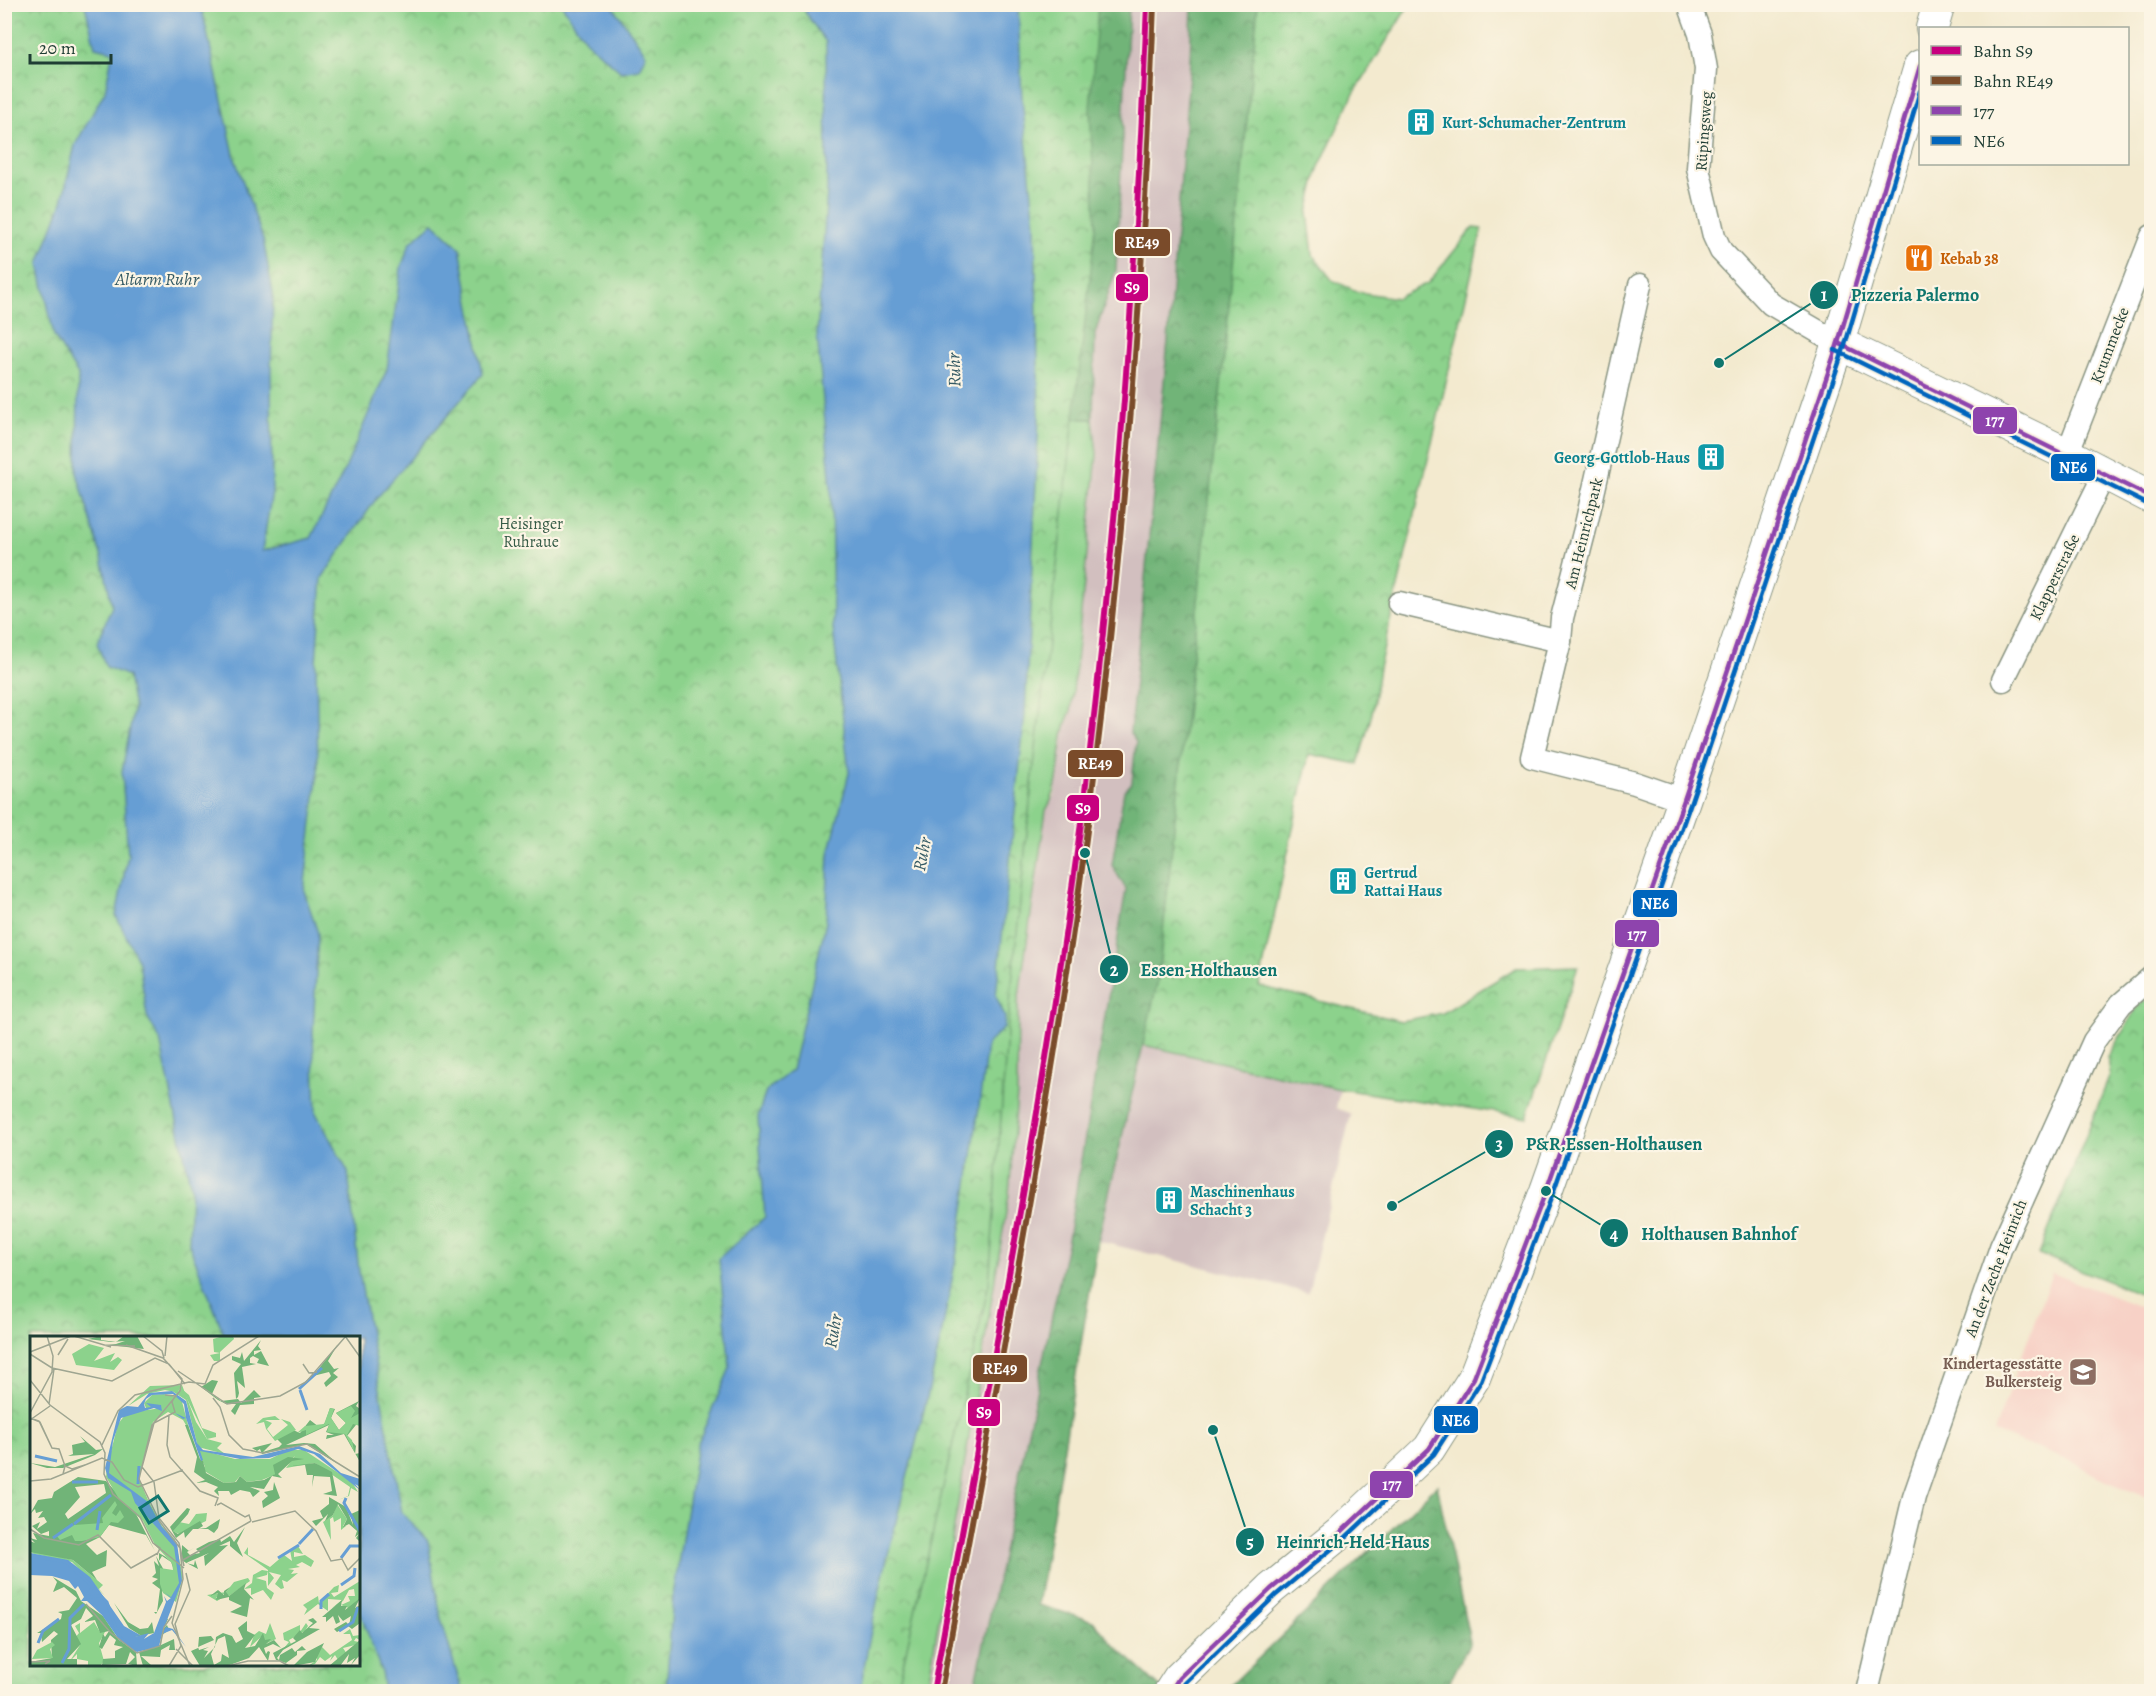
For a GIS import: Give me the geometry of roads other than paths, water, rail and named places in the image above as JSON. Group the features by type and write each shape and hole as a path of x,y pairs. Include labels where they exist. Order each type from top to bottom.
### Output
{"main road":[{"path":"1932,27 1939,4"},
{"path":"1170,1692 1179,1678 1271,1589 1340,1533 1429,1449 1474,1378 1546,1191 1684,800 1838,343 1919,69"},
{"path":"1838,343 2067,453 2151,498"}],"street":[{"name":"Rüpingsweg","path":"1689,4 1700,34 1706,69 1698,168 1714,236 1721,251 1772,304 1838,343"},
{"name":"Krummecke","path":"2067,453 2151,236"},
{"name":"Am Heinrichpark","path":"1640,285 1532,757 1635,783 1684,800"},
{"name":"Klapperstraße","path":"2003,680 2105,473"},
{"path":"1399,603 1560,641"},
{"name":"An der Zeche Heinrich","path":"1867,1692 1914,1497 2001,1247 2094,1041 2121,1004 2151,977"}],"water":[{"name":"Altarm Ruhr","path":"85,5 201,5 235,159 263,239 273,293 272,492 262,551 311,538 346,467 387,369 401,268 410,243 433,223 460,248 483,374 376,499 322,578 316,663 318,771 304,891 318,933 313,1032 316,1113 348,1172 359,1272 402,1513 428,1541 441,1619 462,1691 384,1691 381,1671 360,1612 360,1336 225,1336 189,1244 191,1188 160,1040 147,1016 139,962 116,916 128,855 122,772 134,707 128,676 106,667 97,643 112,606 102,558 77,473 78,375 54,336 39,264 62,202 75,145 105,91 113,51 95,47"},
{"path":"562,5 612,5 646,54 639,69 621,72 587,42"},
{"name":"Ruhr","path":"803,5 1018,5 1022,99 1035,225 1039,417 1025,714 996,996 1005,1017 1004,1028 987,1044 966,1197 946,1312 876,1605 860,1691 666,1691 673,1596 697,1445 730,1368 719,1258 765,1217 758,1116 766,1091 792,1070 826,922 829,854 849,773 833,628 831,487 817,334 827,190 826,42 806,14"}],"rail line":[{"name":"S9","path":"933,1692 1031,1150 1081,823 1105,619 1123,414 1131,312 1147,4"},
{"name":"RE49","path":"941,1692 1056,1041 1101,721 1131,414 1145,209 1154,4"}],"place":[{"name":"Kurt-Schumacher-Zentrum","path":"1421,122"},
{"name":"Kebab 38","path":"1919,258"},
{"name":"Pizzeria Palermo","path":"1719,363"},
{"name":"Georg-Gottlob-Haus","path":"1711,457"},
{"name":"Essen-Holthausen","path":"1085,853"},
{"name":"Gertrud Rattai Haus","path":"1343,881"},
{"name":"Holthausen Bahnhof","path":"1546,1191"},
{"name":"Maschinenhaus Schacht 3","path":"1169,1200"},
{"name":"P&R,Essen-Holthausen","path":"1392,1206"},
{"name":"Kindertagesstätte Bulkersteig","path":"2083,1372"},
{"name":"Heinrich-Held-Haus","path":"1213,1430"}],"park label":[{"name":"Heisinger Ruhraue","path":"531,532"}]}
